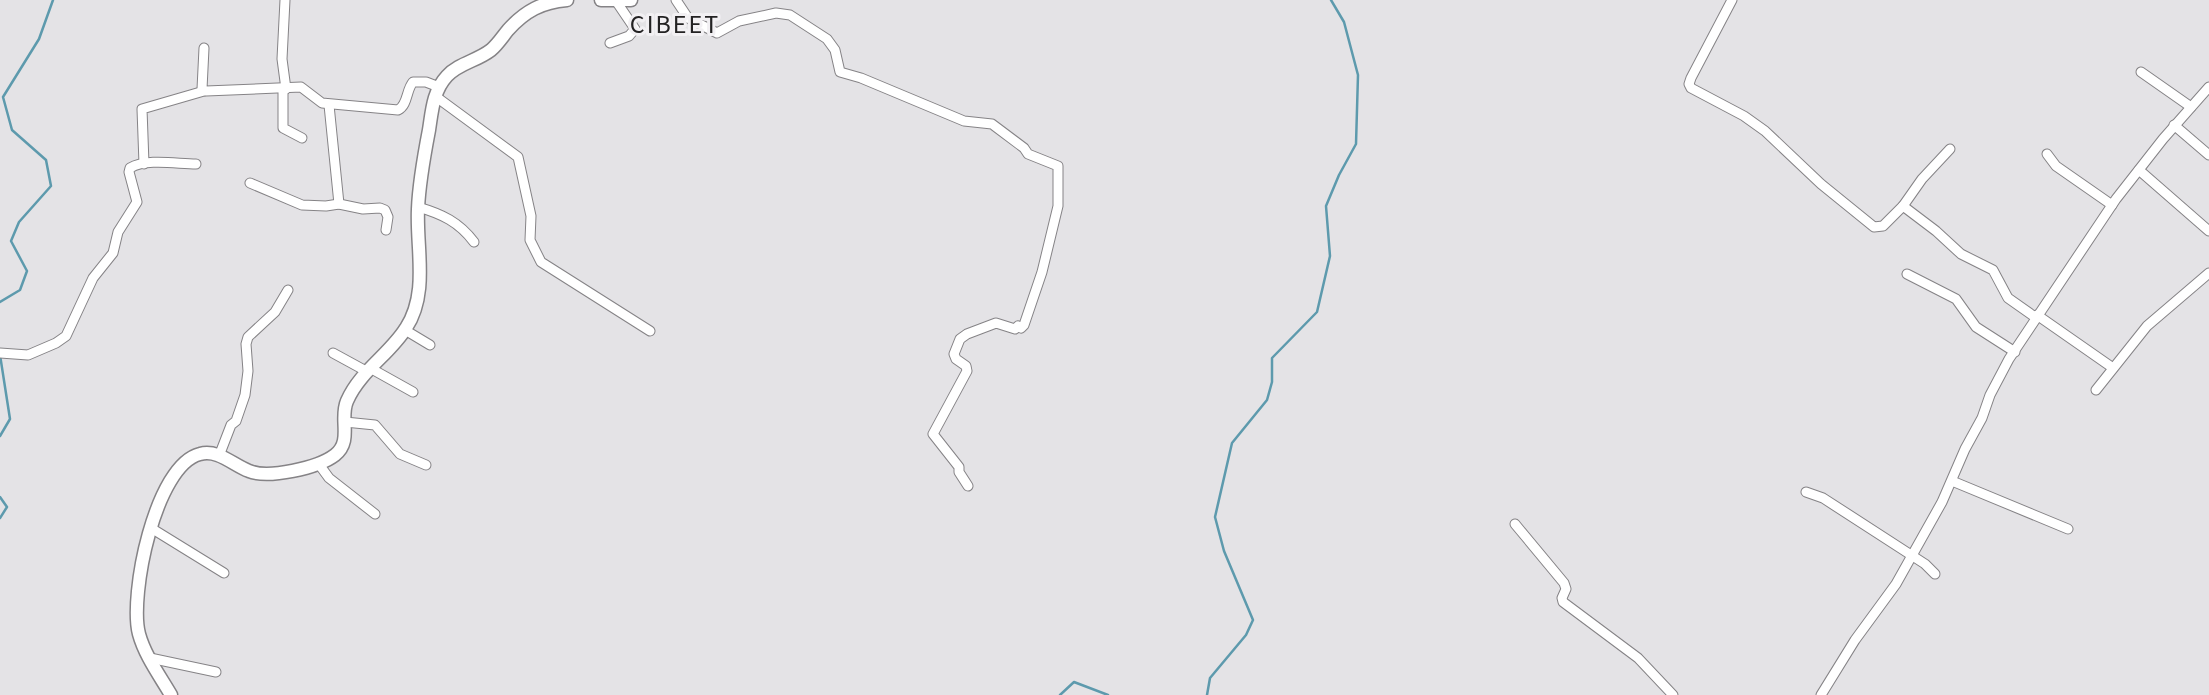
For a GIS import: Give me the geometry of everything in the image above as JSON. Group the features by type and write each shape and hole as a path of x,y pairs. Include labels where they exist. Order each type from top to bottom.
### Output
{"main road":[{"path":"171,695 139,634 136,599 151,528 163,495 184,464 202,453 219,456 252,473 265,475 327,460 341,449 345,437 344,411 348,399 368,369 405,330 415,309 420,282 418,207 437,92 455,68 492,48 529,11 548,2 567,0"},
{"path":"601,0 631,0"}],"street":[{"path":"285,0 283,129 302,138"},
{"path":"676,0 688,18 717,33 739,21 776,13 792,16 827,39 835,50 840,72 964,121 992,124 1028,154 1058,166 1058,206 1042,272 1024,325 1014,330 994,323 967,334 960,339 954,354 967,370 933,434 959,467 959,472 968,486"},
{"path":"1732,0 1691,78 1691,88 1744,116 1765,131 1821,184 1874,227 1883,226 1903,206 1922,179 1950,149"},
{"path":"610,43 629,36 635,29 616,1"},
{"path":"204,48 204,91"},
{"path":"2141,72 2191,107"},
{"path":"144,164 142,110 204,91 303,88 318,101 329,105 400,110 414,82 426,82 518,157 531,216 530,240 541,262 650,331"},
{"path":"1821,695 1855,640 1896,584 1952,481 1997,379 2036,316 2112,205 2209,86"},
{"path":"329,105 339,204"},
{"path":"2175,125 2209,155"},
{"path":"2047,154 2056,166 2112,205"},
{"path":"2,353 27,355 66,336 93,278 113,253 118,232 137,201 129,170 144,164 195,164"},
{"path":"2139,170 2209,232"},
{"path":"250,183 302,205 339,204 363,209 380,208 385,210 389,220 386,230"},
{"path":"1903,206 1961,254 1993,270 2008,298 2113,368"},
{"path":"418,207 446,216 474,242"},
{"path":"2096,390 2147,326 2209,273"},
{"path":"1907,274 1956,299 1976,327 2015,352"},
{"path":"219,456 245,395 248,371 247,340 278,308 288,290"},
{"path":"405,330 429,345"},
{"path":"333,353 413,392"},
{"path":"345,422 375,425 400,454 426,465"},
{"path":"318,463 329,478 375,514"},
{"path":"1952,481 2068,529"},
{"path":"1806,492 1823,498 1912,555 1935,574"},
{"path":"1515,524 1564,583 1566,589 1563,602 1638,658 1673,695"},
{"path":"151,528 225,573"},
{"path":"150,658 216,672"}],"waterway":[{"path":"0,302 20,290 27,271 11,241 19,222 51,186 46,160 12,130 3,97 39,39 53,0"},
{"path":"1207,695 1210,678 1246,635 1253,620 1224,551 1215,517 1232,443 1267,400 1272,382 1272,358 1317,312 1330,256 1326,206 1356,144 1358,75 1344,22 1331,0"},
{"path":"0,355 10,419 0,436"},
{"path":"0,497 7,507 0,518"},
{"path":"1060,695 1074,682 1108,695"}],"district":[{"name":"CIBEET","path":"675,24"}]}
